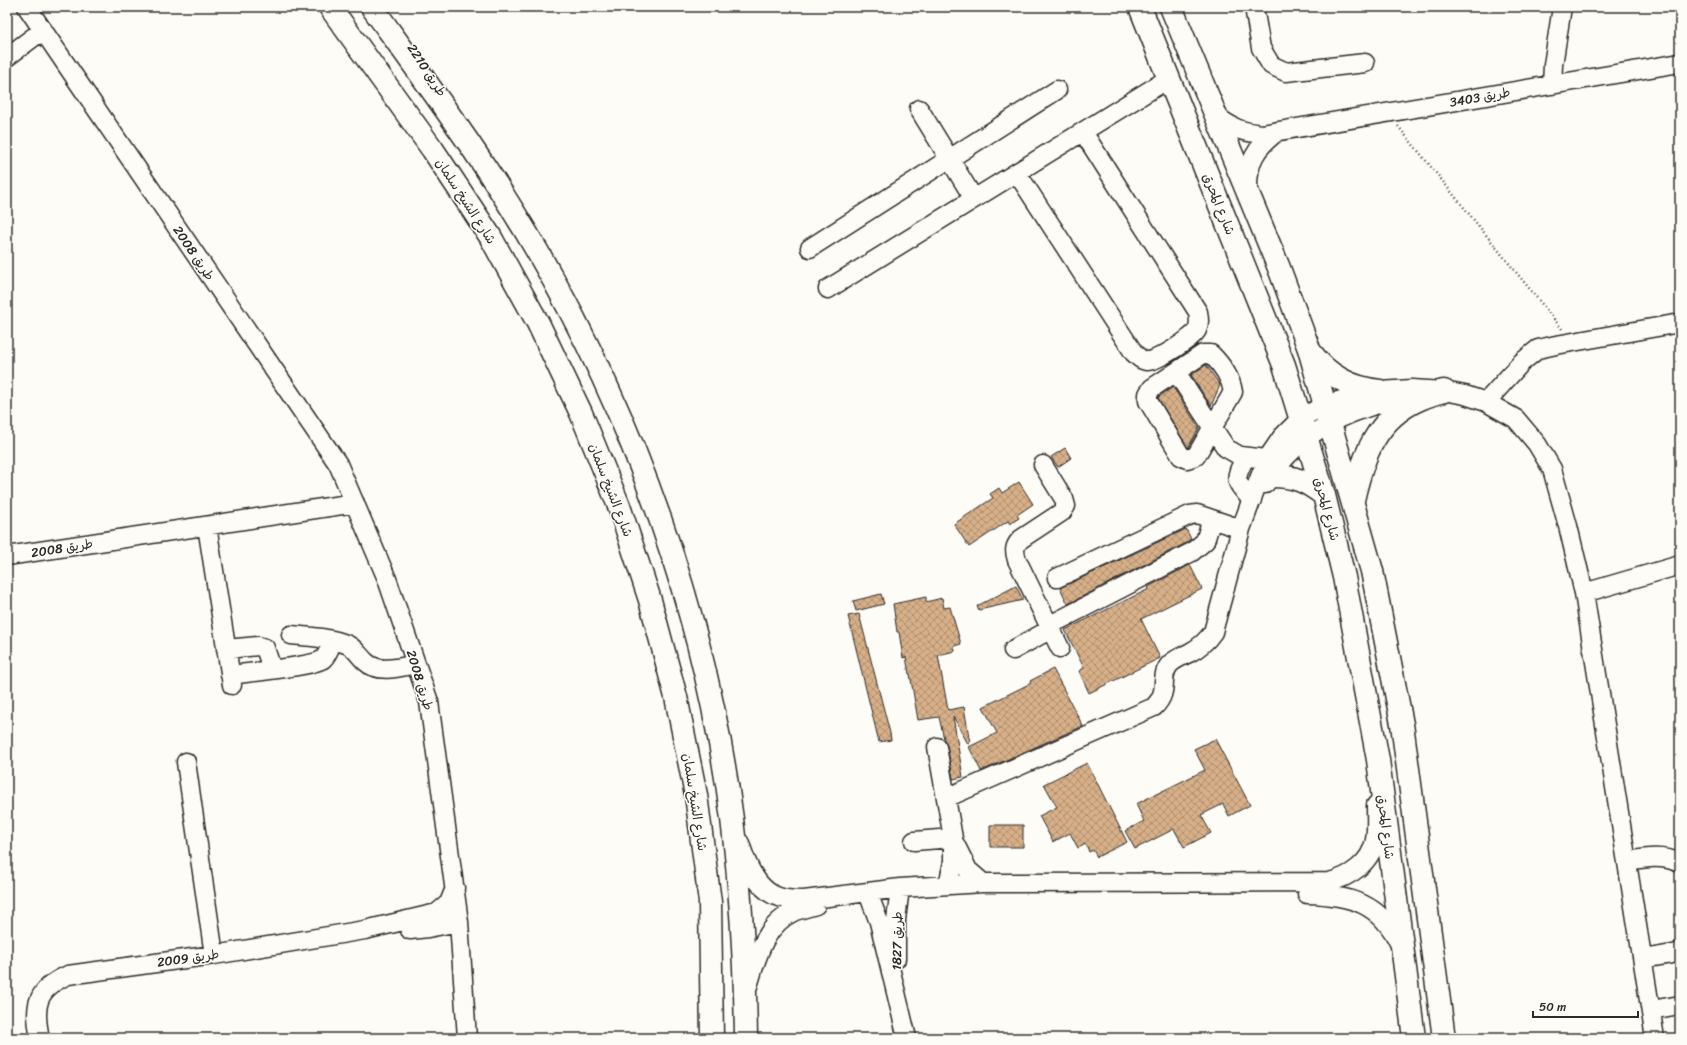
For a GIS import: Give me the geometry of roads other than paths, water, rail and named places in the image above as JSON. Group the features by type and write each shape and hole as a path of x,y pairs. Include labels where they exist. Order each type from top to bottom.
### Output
{"main road":[{"name":"شارع الشيخ سلمان","path":"330,7 433,150 490,236 538,323 581,413 619,506 656,623 676,697 696,795 710,902 712,1038"},
{"path":"372,7 464,136 505,198 536,249 569,308 598,368 626,430 648,485 672,556 691,620 709,692 721,751 732,817 740,890 746,1038"},
{"name":"شارع المحرق","path":"1140,7 1284,365 1324,495 1344,578 1378,760 1414,1038"},
{"name":"شارع المحرق","path":"1171,7 1279,268 1309,349 1372,571 1402,724 1444,1038"},
{"path":"1168,79 1186,81 1193,84 1206,94"},
{"path":"1309,349 1319,363 1332,375 1347,384 1363,389 1380,391"},
{"path":"1352,501 1367,450 1381,429 1399,412 1420,399 1444,391"},
{"path":"1269,468 1286,476 1300,479 1313,486 1324,495"}],"street":[{"name":"طريق 2008","path":"27,7 338,464 388,579 429,702 455,888"},
{"name":"طريق 2210","path":"385,7 429,72 453,112 464,136"},
{"path":"1254,7 1261,48 1272,65 1286,72 1365,63"},
{"path":"1552,85 1553,65 1562,7"},
{"path":"7,57 43,30"},
{"name":"طريق 3403","path":"1216,116 1229,126 1245,132 1262,134 1680,63"},
{"path":"828,289 1168,79"},
{"path":"810,248 1057,90"},
{"path":"918,109 974,199"},
{"path":"1248,194 1247,175 1253,157 1264,142 1279,131"},
{"path":"1018,172 1134,353 1147,362 1158,359 1194,335 1199,324 1198,312 1083,132"},
{"path":"1486,402 1522,362 1538,350 1573,342 1680,323"},
{"path":"1203,354 1211,354 1217,360 1232,383 1233,392 1212,428 1196,456 1187,459 1181,456 1148,400 1148,394 1152,388 1203,354"},
{"path":"1176,372 1226,448 1235,454 1269,468"},
{"path":"946,798 1154,706 1161,700 1164,693 1164,677 1166,670 1171,663 1202,646 1213,632 1241,529 1252,500 1269,468 1282,437 1304,428 1354,396 1380,391 1412,389 1444,391 1466,395 1486,402 1516,419 1537,444 1552,469 1568,526 1584,594 1656,1038"},
{"path":"1328,414 1355,412 1399,399 1444,391"},
{"path":"1245,458 1238,472 1237,480 1239,485 1252,500"},
{"path":"1043,465 1064,499 1066,506 1062,512 1021,539 1017,543 1015,549 1017,560 1060,648"},
{"name":"طريق 2008","path":"7,556 355,503"},
{"path":"1056,578 1190,515 1197,514 1241,529"},
{"path":"1013,650 1050,628 1192,552 1205,541 1212,519"},
{"path":"206,526 231,680 272,669 321,660 324,658 334,640"},
{"path":"1584,594 1680,565"},
{"path":"292,635 334,640 347,644 357,651 367,663 377,668 393,668 416,664"},
{"path":"226,649 258,646 265,648 272,669"},
{"path":"937,747 953,838 953,862 948,885"},
{"path":"732,817 745,862 756,879 775,896 791,900 869,895 948,885 983,883 1329,882 1342,879 1354,872 1371,852 1375,840 1378,760"},
{"path":"186,762 214,955"},
{"path":"953,838 968,870 983,883"},
{"path":"914,841 953,838"},
{"path":"1627,861 1655,857 1671,859 1680,863"},
{"path":"455,888 460,922 467,1038"},
{"name":"طريق 2009","path":"40,1038 36,1019 38,1004 42,994 49,986 68,975 214,955 365,930 436,913 449,903 455,888"},
{"path":"900,891 983,889 1331,895 1351,899 1371,909 1390,926 1402,948"},
{"name":"طريق 1827","path":"896,994 896,920 900,891"},
{"path":"745,995 758,953 766,936 778,922 795,911 820,904 869,895"},
{"name":"طريق 1827","path":"869,895 879,922 906,1038"},
{"name":"طريق 2009","path":"365,930 428,928 460,922"},
{"path":"1643,959 1678,953 1680,951"},
{"path":"1651,1010 1680,1005"}]}
